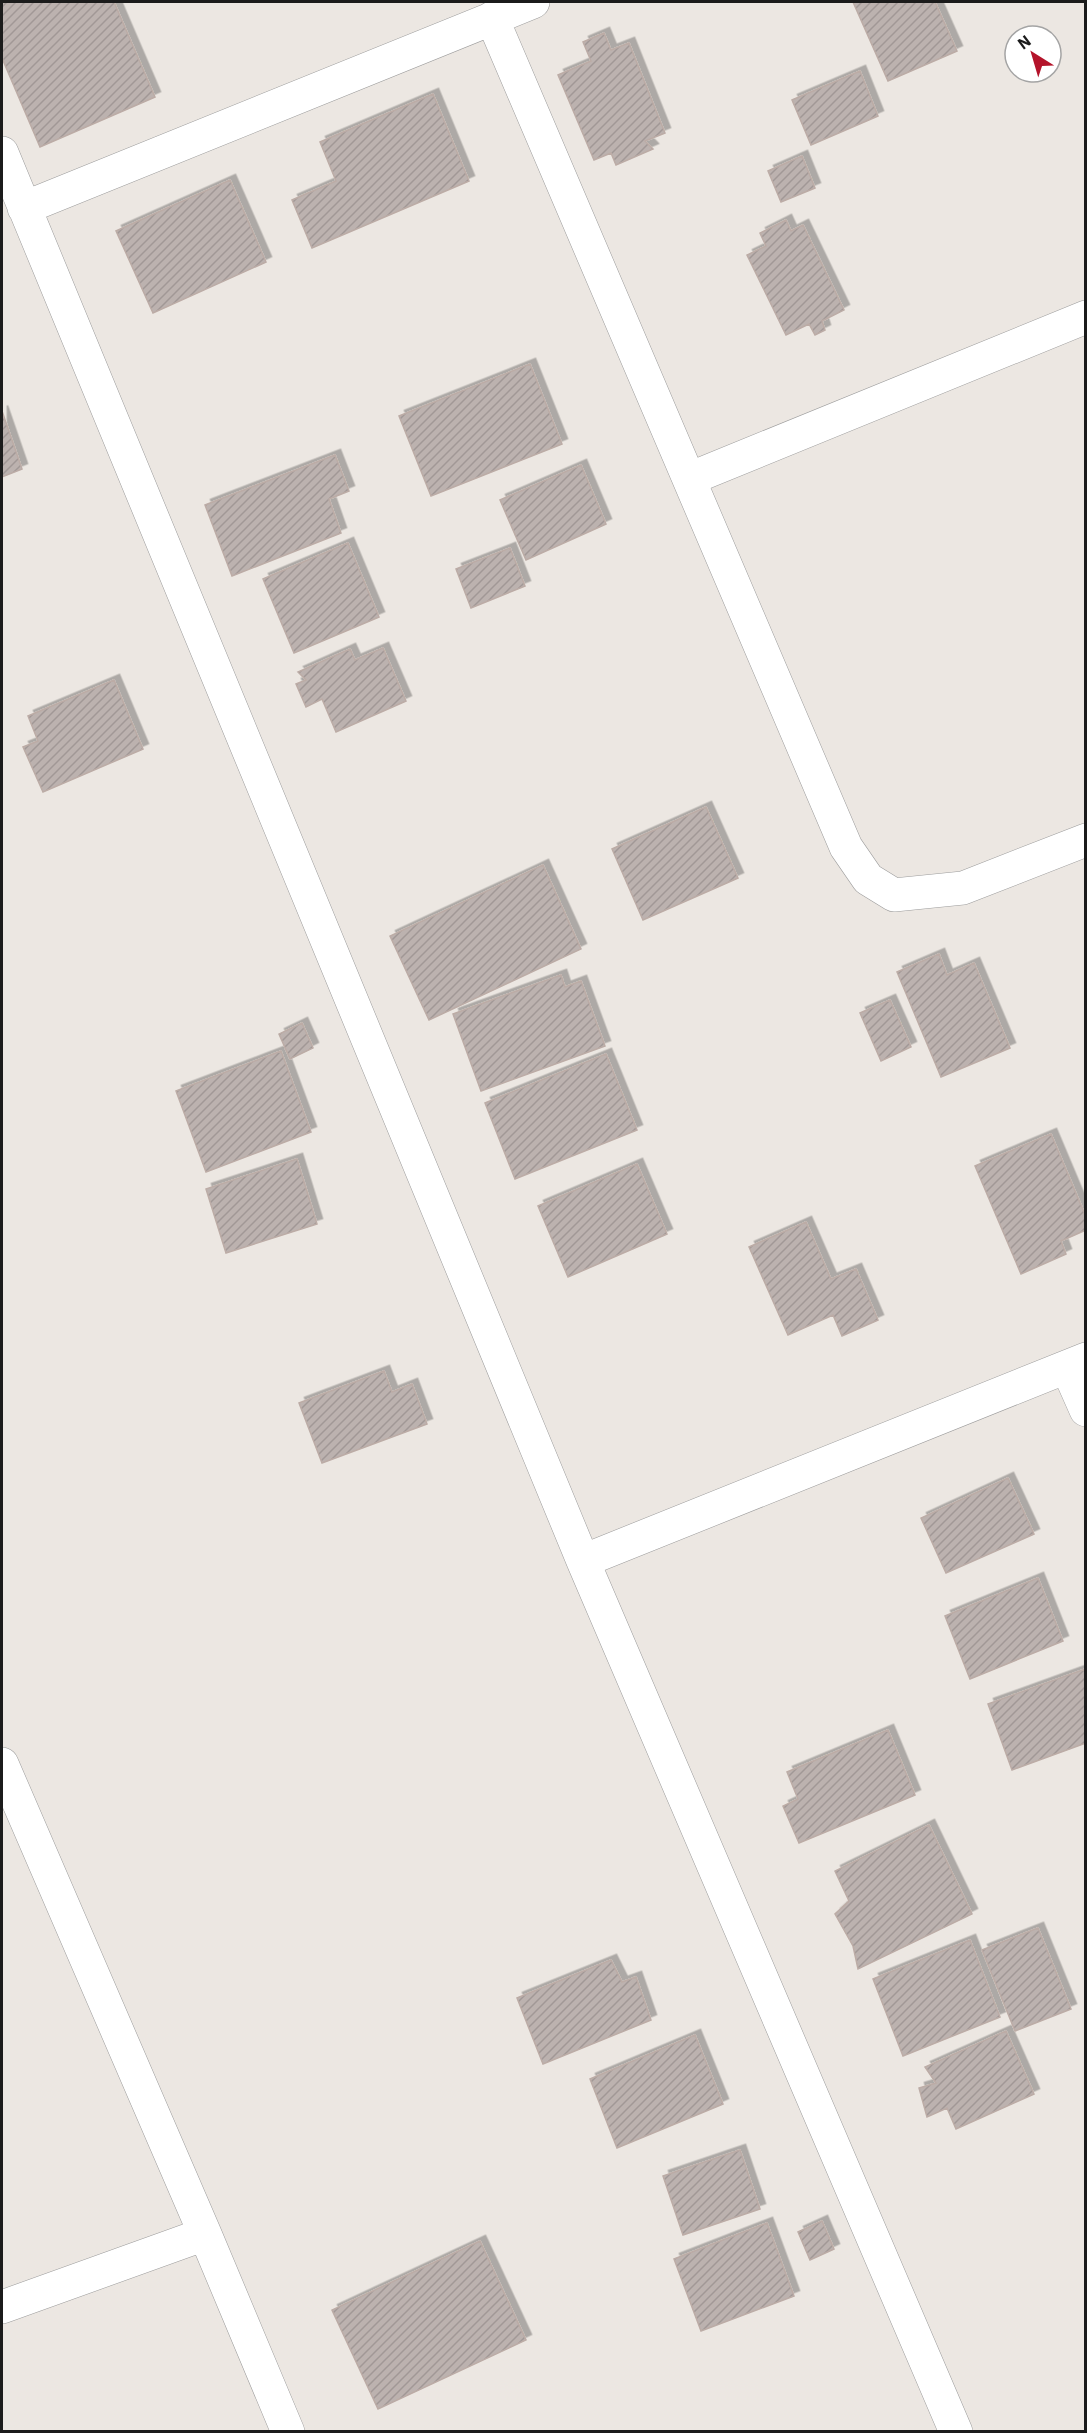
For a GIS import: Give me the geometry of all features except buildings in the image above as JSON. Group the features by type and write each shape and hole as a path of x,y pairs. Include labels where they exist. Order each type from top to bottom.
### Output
{"street":[{"path":"24,208 533,2"},
{"path":"492,18 846,847 868,879 894,895 963,888 1086,840"},
{"path":"2,153 583,1561 956,2432"},
{"path":"689,479 1086,317"},
{"path":"583,1561 1076,1363 1086,1410"},
{"path":"2,1764 288,2432"},
{"path":"2,2307 205,2234"}]}
